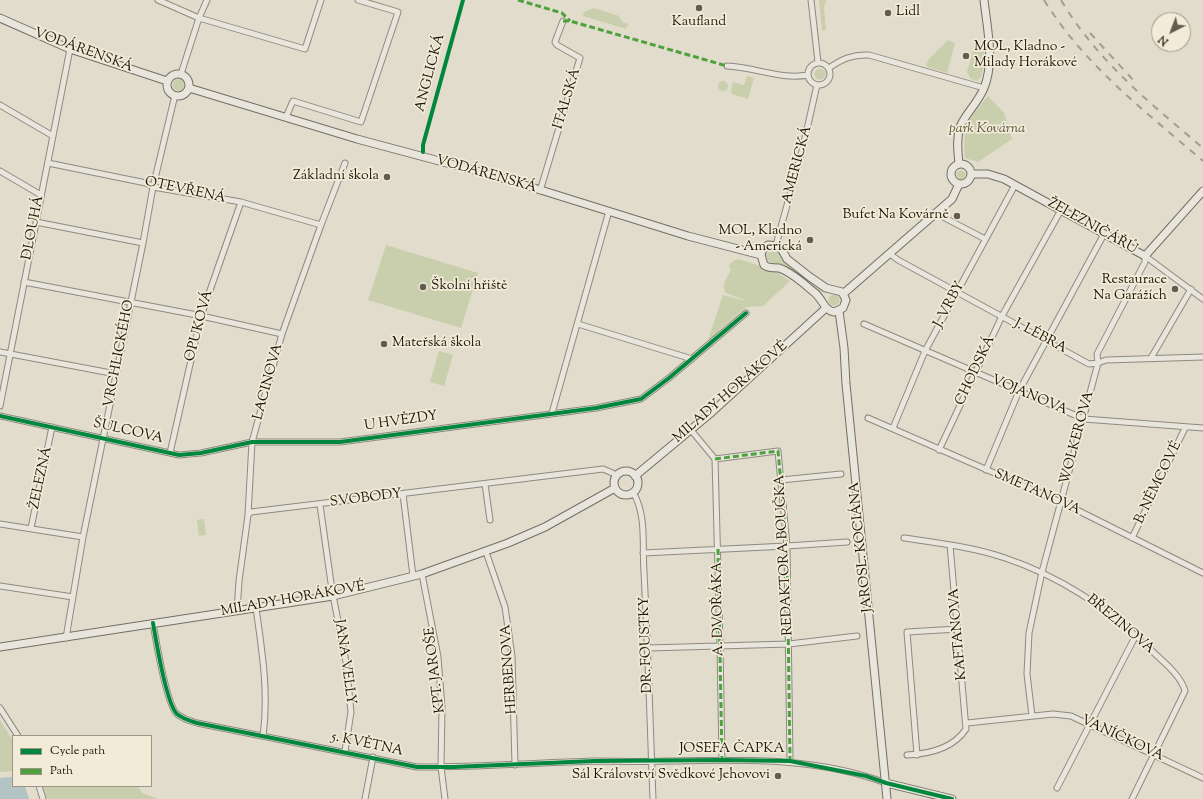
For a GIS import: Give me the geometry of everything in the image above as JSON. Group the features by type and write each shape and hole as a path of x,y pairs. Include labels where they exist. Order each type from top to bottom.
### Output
{"main road":[{"path":"959,164 958,143 960,127 977,103 984,88 990,68 984,0"},
{"name":"VODÁRENSKÁ","path":"1,21 70,49 167,81"},
{"path":"174,74 181,74 189,80 189,88 184,94 175,95 168,90 167,81 174,74"},
{"name":"VODÁRENSKÁ","path":"189,88 357,139 499,177 688,236 761,255"},
{"path":"959,164 967,165 971,174 967,182 959,184 953,179 951,174 953,169 959,164"},
{"name":"ŽELEZNIČÁŘŮ","path":"971,174 993,176 1015,185 1145,256"},
{"path":"843,294 952,199 959,184"},
{"name":"WOLKEROVA","path":"1145,256 1203,191"},
{"path":"776,245 781,249 787,260 810,277 826,288 839,290 843,294 846,302 839,311 832,312 826,308 819,296 779,268 766,266 762,261 761,255 766,246 776,245"},
{"name":"MILADY HORÁKOVÉ","path":"635,476 691,430 826,308"},
{"name":"JAROSL. KOCIÁNA","path":"839,311 844,348 846,384 887,799"},
{"path":"624,471 632,473 635,476 638,483 633,492 626,495 619,492 614,482 617,475 624,471"},
{"name":"MILADY HORÁKOVÉ","path":"0,647 333,596 422,574 486,552 545,527 616,488"},
{"name":"JOSEFA ČAPKA","path":"886,783 952,799"}],"street":[{"path":"158,0 199,18 305,49 321,0"},
{"path":"181,74 199,18 207,0"},
{"path":"286,117 293,101 360,122 380,68 398,12 358,0"},
{"path":"811,0 818,62"},
{"name":"ITALSKÁ","path":"540,191 580,58 557,46 555,42 563,21"},
{"name":"DLOUHÁ","path":"0,406 70,49"},
{"path":"829,68 846,57 859,54 869,55 984,88"},
{"path":"818,62 824,63 829,68 831,74 829,80 824,84 817,85 812,82 808,76 811,66 818,62"},
{"path":"727,66 744,67 787,77 808,76"},
{"name":"AMERICKÁ","path":"776,245 802,152 817,85"},
{"name":"VRCHLICKÉHO","path":"66,638 83,537 144,243 153,187 175,95"},
{"path":"0,105 53,136"},
{"name":"OTEVŘENÁ","path":"48,162 146,183 153,187 241,202 321,225"},
{"name":"LACINOVA","path":"238,611 239,581 248,515 252,442 282,334 345,163"},
{"path":"0,171 41,196"},
{"name":"J. VRBY","path":"892,428 925,351 1015,185"},
{"name":"OPUKOVÁ","path":"170,453 200,316 241,202"},
{"name":"CHODSKÁ","path":"939,450 1002,316 1061,210"},
{"path":"552,413 609,211"},
{"path":"938,212 945,218 985,239"},
{"path":"36,222 144,243"},
{"path":"986,470 1019,391 1104,234"},
{"name":"J. LÉBRA","path":"890,254 1089,364 1098,364 1106,360 1203,357"},
{"name":"ŽELEZNIČÁŘŮ","path":"1145,256 1203,299"},
{"name":"WOLKEROVA","path":"1032,716 1027,674 1029,633 1042,572 1098,364 1097,354 1145,262 1145,256"},
{"path":"24,282 131,302 282,334"},
{"path":"1151,358 1191,289"},
{"name":"U HVĚZDY","path":"252,442 340,442 596,408 641,399 746,314"},
{"path":"578,324 692,359"},
{"name":"VOJANOVA","path":"864,324 1084,419 1186,428 1203,428"},
{"path":"0,352 116,374"},
{"name":"ŠULCOVA","path":"0,416 179,454 201,453 252,442"},
{"name":"SMETANOVA","path":"868,418 1061,502 1203,572"},
{"name":"ŽELEZNÁ","path":"31,528 52,427"},
{"name":"B. NĚMCOVÉ","path":"1132,538 1186,428"},
{"path":"691,430 714,459"},
{"name":"REDAKTORA BOUČKA","path":"714,459 778,451 787,546 790,761"},
{"name":"A. DVOŘÁKA","path":"714,459 718,549 722,760"},
{"name":"SVOBODY","path":"248,515 251,512 320,505 603,469 617,475"},
{"path":"781,480 841,474"},
{"path":"485,484 490,520"},
{"name":"DR. FOUSTKY","path":"633,492 643,514 643,553 653,799"},
{"path":"402,494 413,576"},
{"name":"JANA VELLY","path":"320,505 333,596 346,662 351,712 345,751"},
{"path":"0,524 83,537"},
{"name":"BŘEZINOVA","path":"904,538 950,545 1004,558 1042,572 1070,586 1103,608 1136,635 1168,667 1185,691 1132,799"},
{"path":"643,553 847,542"},
{"name":"KAFTANOVA","path":"950,545 967,723"},
{"name":"HERBENOVA","path":"486,552 505,607 512,656 515,765"},
{"name":"KPT. JAROŠE","path":"422,574 438,657 442,708 441,767 445,799"},
{"path":"0,586 73,597"},
{"path":"256,608 264,669 266,713 263,736"},
{"name":"5. KVĚTNA","path":"153,623 169,697 177,714 185,719 197,723 345,751 417,767 651,761"},
{"path":"917,755 907,632 958,629"},
{"path":"1057,788 1136,635"},
{"path":"648,648 789,644 857,636"},
{"path":"0,708 17,735"},
{"name":"VANÍČKOVA","path":"967,723 1053,714 1071,716 1091,724 1203,778"},
{"path":"907,755 936,752 963,734 966,730 967,723"},
{"path":"365,799 373,758"},
{"name":"JOSEFA ČAPKA","path":"651,761 790,761 866,776 886,783"},
{"path":"39,787 43,799"}],"green space":[{"path":"819,0 826,0 824,7 826,30 822,31"},
{"path":"594,8 619,16 622,22 628,24 626,29 583,16 584,12"},
{"path":"948,40 955,43 947,73 928,67 926,65 929,59"},
{"path":"980,44 984,51 984,60 981,77 977,81 971,79 967,72 974,47 975,45"},
{"path":"820,68 824,70 826,74 824,78 820,80 816,78 814,74 816,70"},
{"path":"747,76 754,78 748,99 732,94 731,91 733,82 744,85"},
{"path":"181,79 184,80 184,90 177,91 174,90 173,83 174,80"},
{"path":"721,81 725,81 727,82 727,90 721,91 718,88 718,84"},
{"name":"park Kovárna","path":"988,96 1004,113 1012,139 978,162 965,158 966,130 971,118"},
{"path":"959,171 963,171 965,175 963,179 959,179 957,177 957,173"},
{"name":"Školní hřiště","path":"386,245 478,273 461,328 368,300"},
{"path":"772,250 778,252 795,270 824,290 821,294 782,267 768,261 766,254"},
{"path":"738,259 774,270 790,281 763,306 746,307 719,330 721,333 707,343 723,295 750,302 726,293 724,289 724,283 731,269 729,268 730,264"},
{"path":"832,295 836,295 838,296 838,304 832,305 829,302 829,298"},
{"path":"439,351 453,355 444,386 430,382"},
{"path":"204,519 206,535 199,536 197,520"},
{"path":"0,720 12,739 12,771 0,772"},
{"path":"41,787 139,787 142,793 158,799 45,799"}],"shaded area":[{"path":"12,777 12,787 25,787 29,799 0,799 0,778"}],"railway":[{"path":"1044,0 1060,24 1097,67 1138,105 1203,161"},
{"path":"1061,0 1075,22 1108,62 1144,97 1203,148"},
{"path":"1090,33 1135,82"}],"marked path":[{"path":"518,0 562,13 570,21"},
{"path":"563,21 570,21 727,66"},
{"path":"715,459 778,451 787,546 790,761"},
{"path":"718,549 722,760"}],"cycle path":[{"name":"ANGLICKÁ","path":"423,152 423,145 463,0"},
{"path":"0,416 179,455 201,453 252,442 340,442 596,408 641,399 669,378 746,313"},
{"path":"153,623 165,685 173,708 177,714 189,721 197,723 417,767 453,767 594,761 790,761 866,776 886,783 952,799"}],"place":[{"name":"Kaufland","path":"699,8"},
{"name":"Lidl","path":"888,13"},
{"name":"MOL, Kladno - Milady Horákové","path":"966,56"},
{"name":"Základní škola","path":"387,177"},
{"name":"Bufet Na Kovárně","path":"957,216"},
{"name":"MOL, Kladno - Americká","path":"810,240"},
{"name":"Školní hřiště","path":"423,287"},
{"name":"Restaurace Na Garážích","path":"1175,289"},
{"name":"Mateřská škola","path":"384,344"},
{"name":"Sál Království Svědkové Jehovovi","path":"778,776"}]}
